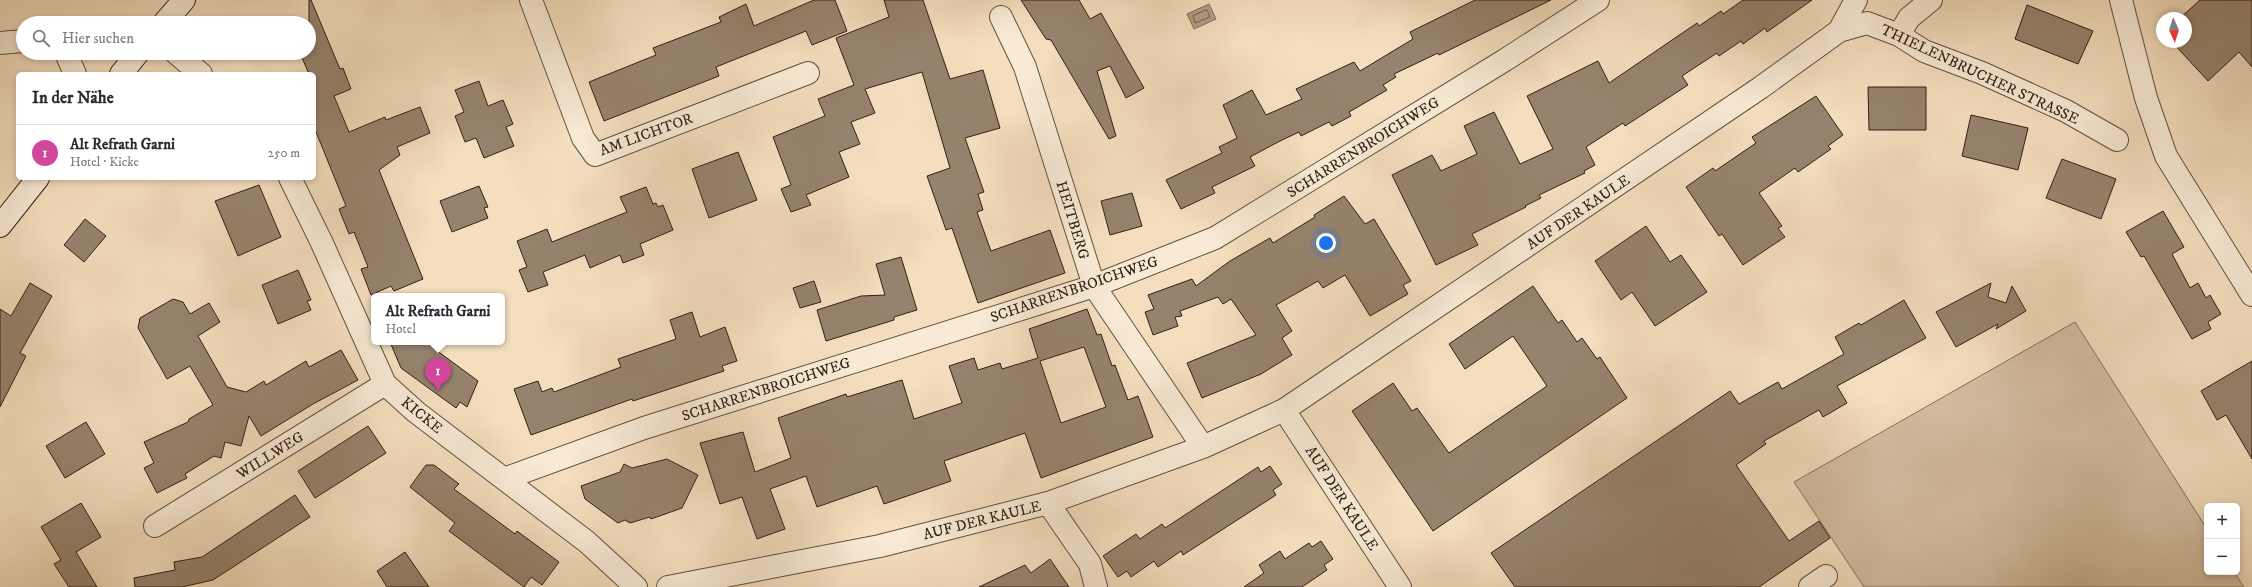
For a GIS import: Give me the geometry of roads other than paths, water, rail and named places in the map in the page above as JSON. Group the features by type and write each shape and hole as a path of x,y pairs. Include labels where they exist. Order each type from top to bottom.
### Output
{"street":[{"path":"170,16 184,0"},
{"name":"AM LICHTOR","path":"531,0 583,138 595,155 808,73"},
{"name":"SCHARRENBROICHWEG","path":"504,479 644,428 1094,286 1216,238 1492,68 1598,0"},
{"name":"AUF DER KAULE","path":"668,587 880,546 1048,503 1203,447 1284,410 1560,225 1839,31 1856,0"},
{"path":"1899,35 1909,18 1931,0"},
{"path":"2121,0 2146,98 2166,156 2252,295"},
{"name":"HEITBERG","path":"1001,17 1025,67 1094,286 1203,447"},
{"name":"THIELENBRUCHER STRASSE","path":"1839,31 1867,23 1899,35 1924,51 1982,73 2066,111 2117,140"},
{"path":"0,43 16,42"},
{"path":"69,60 74,72"},
{"path":"123,72 132,60"},
{"path":"184,60 199,72"},
{"path":"0,226 36,180"},
{"name":"KICKE","path":"291,180 322,241 385,384 416,412 587,542 636,587"},
{"name":"WILLWEG","path":"156,526 385,384"},
{"name":"AUF DER KAULE","path":"1284,410 1400,587"},
{"path":"1048,503 1090,564 1096,587"}],"water":[{"path":"1209,4 1216,19 1194,29 1187,14"}],"place":[{"name":"Alt Refrath Garni","path":"438,391"}]}
